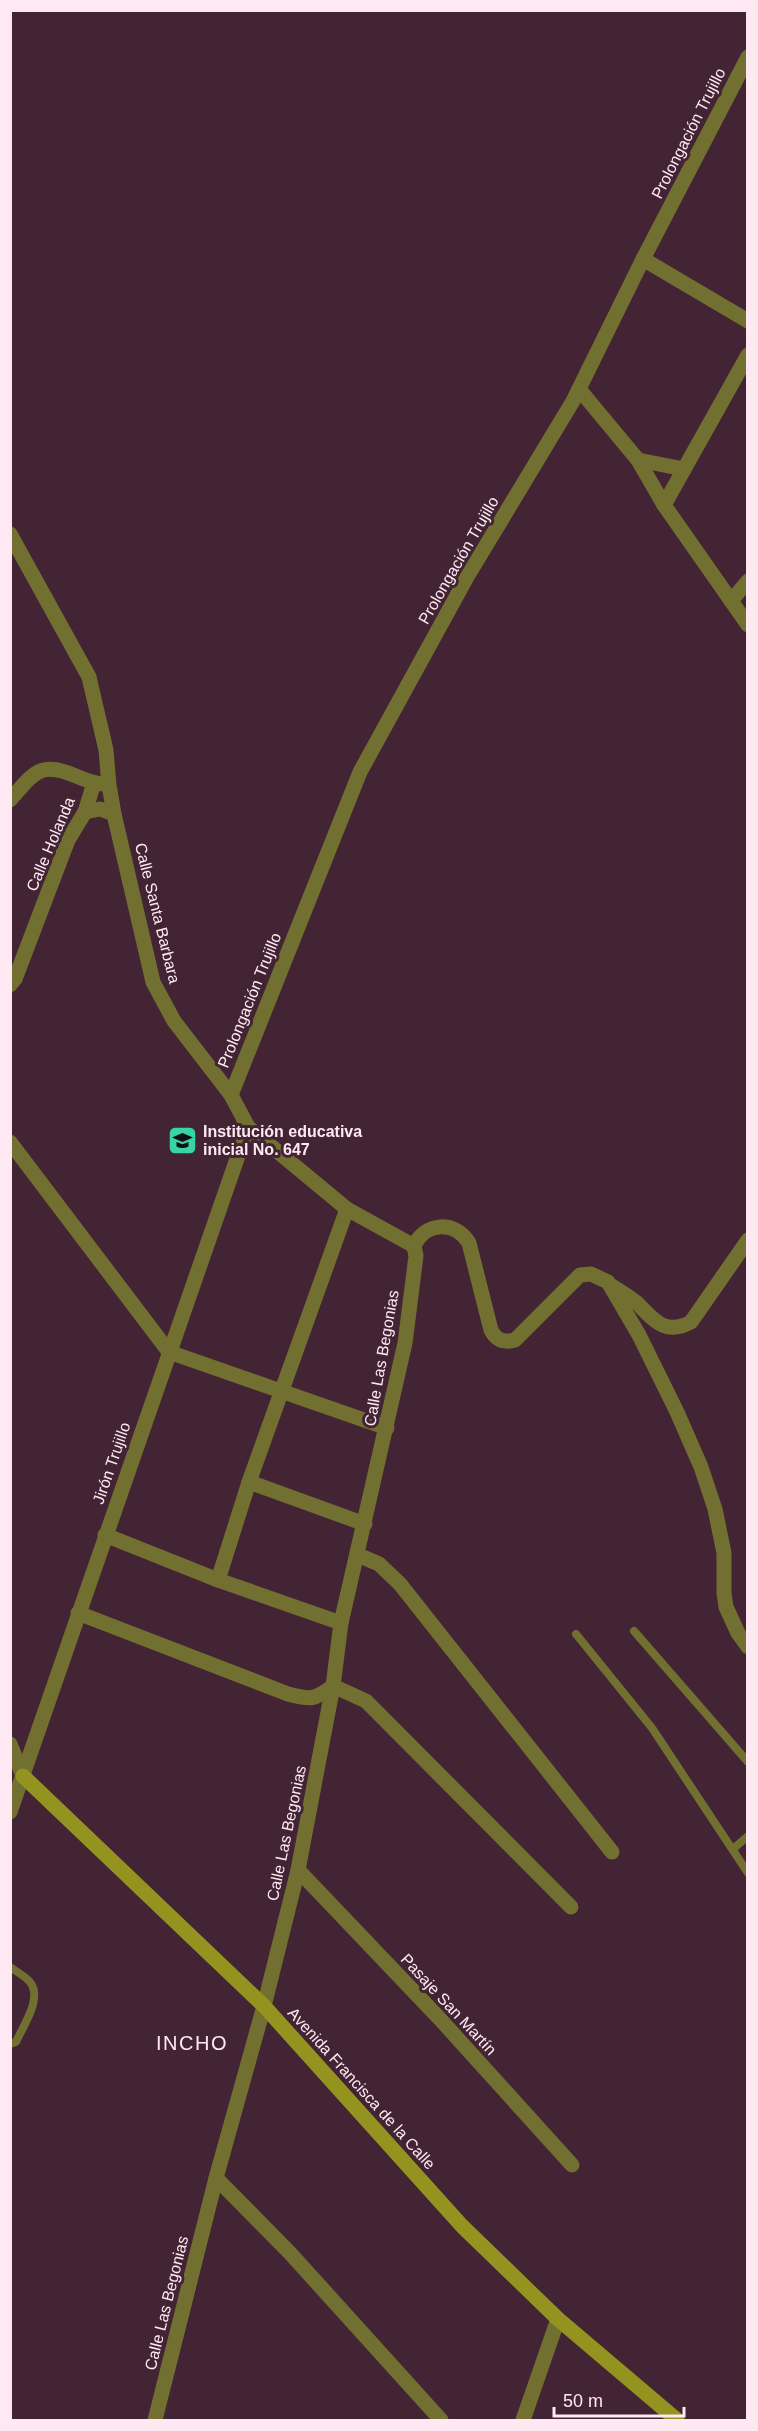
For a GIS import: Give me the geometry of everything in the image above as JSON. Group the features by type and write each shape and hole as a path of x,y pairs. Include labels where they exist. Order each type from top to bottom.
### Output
{"main road":[{"name":"Avenida Francisca de la Calle","path":"23,1776 264,2006 462,2226 558,2319 677,2421"}],"street":[{"name":"Prolongación Trujillo","path":"231,1095 360,772 467,577 579,389 747,57"},
{"path":"643,259 747,321"},
{"path":"664,505 747,355"},
{"path":"579,389 638,460 664,505 747,625"},
{"path":"638,460 684,469"},
{"name":"Calle Santa Barbara","path":"10,534 15,551 89,677 106,750 101,784 114,814 153,982 174,1021 231,1095 248,1127 347,1209 414,1246"},
{"path":"731,601 747,581"},
{"path":"13,791 39,770 51,767 101,784"},
{"name":"Calle Holanda","path":"10,985 15,979 68,840 101,784"},
{"path":"85,812 100,809 114,814"},
{"name":"Jirón Trujillo","path":"10,1812 248,1127"},
{"path":"10,1142 169,1352 387,1428"},
{"path":"219,1580 249,1482 347,1209"},
{"path":"414,1246 424,1232 435,1227 448,1227 461,1232 469,1243 491,1330 494,1335 504,1341 515,1340 580,1275 591,1274 608,1282 636,1302 651,1319 661,1325 673,1328 684,1326 691,1322 697,1314 747,1240"},
{"name":"Calle Las Begonias","path":"155,2421 216,2178 264,2006 298,1870 333,1686 341,1623 405,1343 416,1256 414,1246"},
{"path":"608,1282 639,1335 677,1412 708,1488 723,1553 723,1593 726,1607 743,1629 747,1647"},
{"path":"249,1482 365,1524"},
{"path":"105,1535 219,1580 341,1623"},
{"path":"358,1555 380,1564 400,1584 612,1852"},
{"path":"78,1613 288,1694 307,1699 319,1697 333,1686 366,1701 571,1907"},
{"path":"10,1744 23,1776"},
{"name":"Pasaje San Martín","path":"298,1870 440,2019 572,2165"},
{"path":"216,2178 298,2262 441,2421"},
{"path":"523,2421 558,2319"}],"lane":[{"path":"634,1631 747,1762"},
{"path":"576,1634 652,1728 747,1873"},
{"path":"733,1849 747,1836"},
{"path":"10,1967 30,1983 35,1992 35,2000 16,2042 10,2044"}],"place":[{"name":"Institución educativa inicial No. 647","path":"182,1140"}],"district":[{"name":"INCHO","path":"192,2043"}]}
